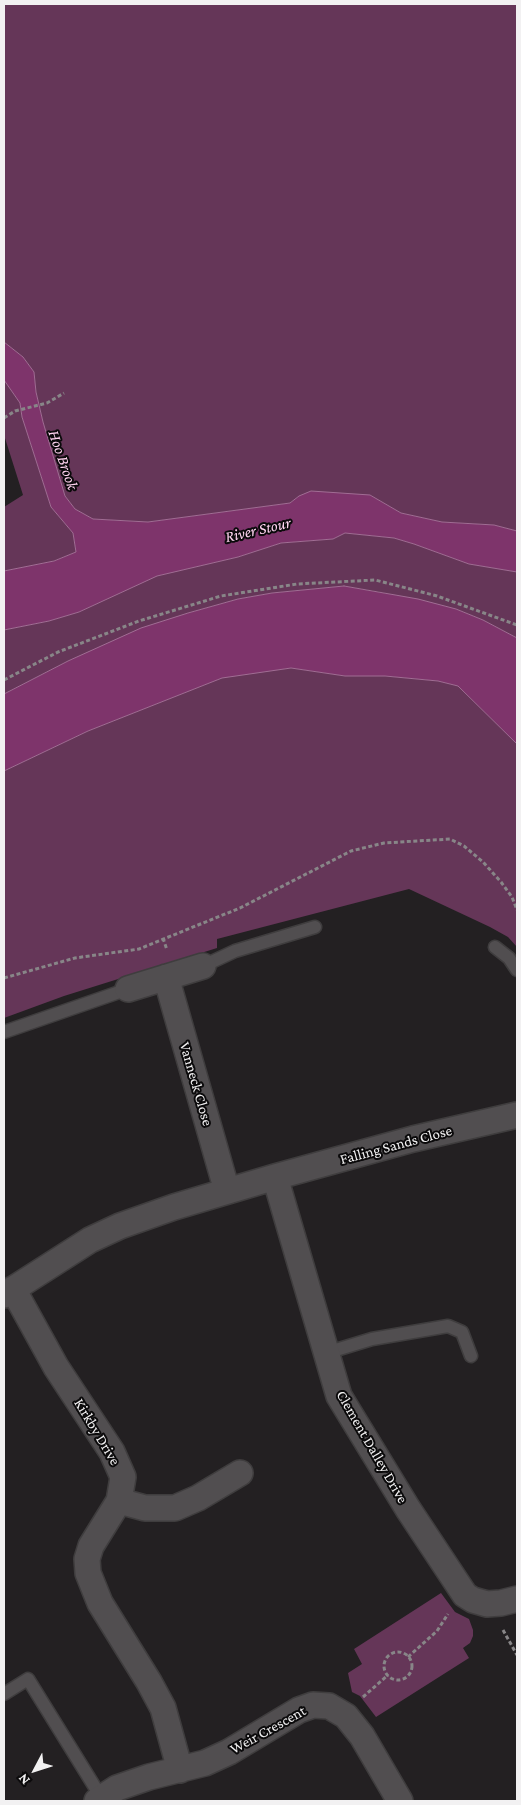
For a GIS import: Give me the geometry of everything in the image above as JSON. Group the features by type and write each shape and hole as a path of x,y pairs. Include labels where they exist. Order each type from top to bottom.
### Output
{"street":[{"path":"128,989 203,966"},
{"name":"Vanneck Close","path":"166,977 227,1191"},
{"name":"Falling Sands Close","path":"8,1292 90,1240 120,1226 275,1177 414,1139 517,1115"},
{"name":"Clement Dalley Drive","path":"275,1177 339,1396 408,1509 465,1594"},
{"name":"Kirkby Drive","path":"8,1292 112,1452 123,1478 119,1501 92,1546 87,1559 88,1573 100,1603 163,1708 180,1770"},
{"path":"119,1501 145,1508 175,1508 198,1498 240,1473"},
{"path":"465,1594 473,1600 488,1604 517,1599"},
{"name":"Weir Crescent","path":"99,1799 117,1788 149,1777 205,1763 229,1752 299,1710 313,1705 329,1706 346,1716 362,1736 400,1801"}],"lane":[{"path":"203,966 235,951 315,927"},
{"path":"495,947 509,958 517,970"},
{"path":"4,1032 128,989"},
{"path":"326,1353 372,1339 448,1326 462,1332 471,1356"},
{"path":"4,1694 28,1679 99,1799"}],"path":[{"path":"4,418 14,410 47,403 64,393"},
{"path":"4,680 58,652 139,621 221,596 297,584 374,580 438,596 517,625"},
{"path":"4,978 75,958 139,949 240,908 351,851 384,843 450,839 464,846 483,862 501,882 512,897 517,910"},
{"path":"408,1657 437,1631 443,1620 465,1594"},
{"path":"397,1652 408,1657 412,1666 409,1675 402,1679 392,1679 388,1675 384,1664 389,1656 397,1652"},
{"path":"346,1716 372,1688 388,1675"}],"shaded area":[{"path":"4,4 517,4 517,531 494,525 442,522 401,513 370,495 299,496 290,503 148,522 93,519 75,509 65,496 43,422 36,392 34,372 23,357 4,342"},
{"path":"4,380 20,403 22,417 51,507 73,533 76,552 51,562 4,571 4,507 23,495 4,435"},
{"path":"345,533 394,538 469,564 517,572 517,638 483,620 456,609 380,592 344,586 272,593 238,599 188,613 68,661 4,694 4,630 49,621 79,612 156,576 238,557 281,543 333,539"},
{"path":"291,668 345,676 385,676 438,681 458,686 517,744 517,947 508,937 490,927 409,889 217,939 217,948 64,996 4,1018 4,771 88,731 224,677"},
{"path":"441,1593 455,1612 469,1619 473,1636 470,1643 463,1648 469,1658 376,1717 360,1696 352,1692 348,1673 362,1664 354,1649"}],"water":[{"name":"River Stour","path":"4,342 23,357 34,372 36,392 43,422 65,496 75,509 93,519 148,522 290,503 299,496 311,491 370,495 401,513 442,522 494,525 517,531 517,572 469,564 394,538 345,533 333,539 281,543 238,557 157,576 79,612 49,621 4,630 4,571 54,561 76,552 73,533 51,507 22,417 20,403 4,380"},
{"path":"344,586 418,599 456,609 483,620 517,638 517,744 458,686 438,681 385,676 345,676 291,668 222,678 88,731 4,771 4,694 68,661 141,628 188,613 238,599 272,593"}],"water label":[{"name":"Hoo Brook","path":"63,460"}]}
